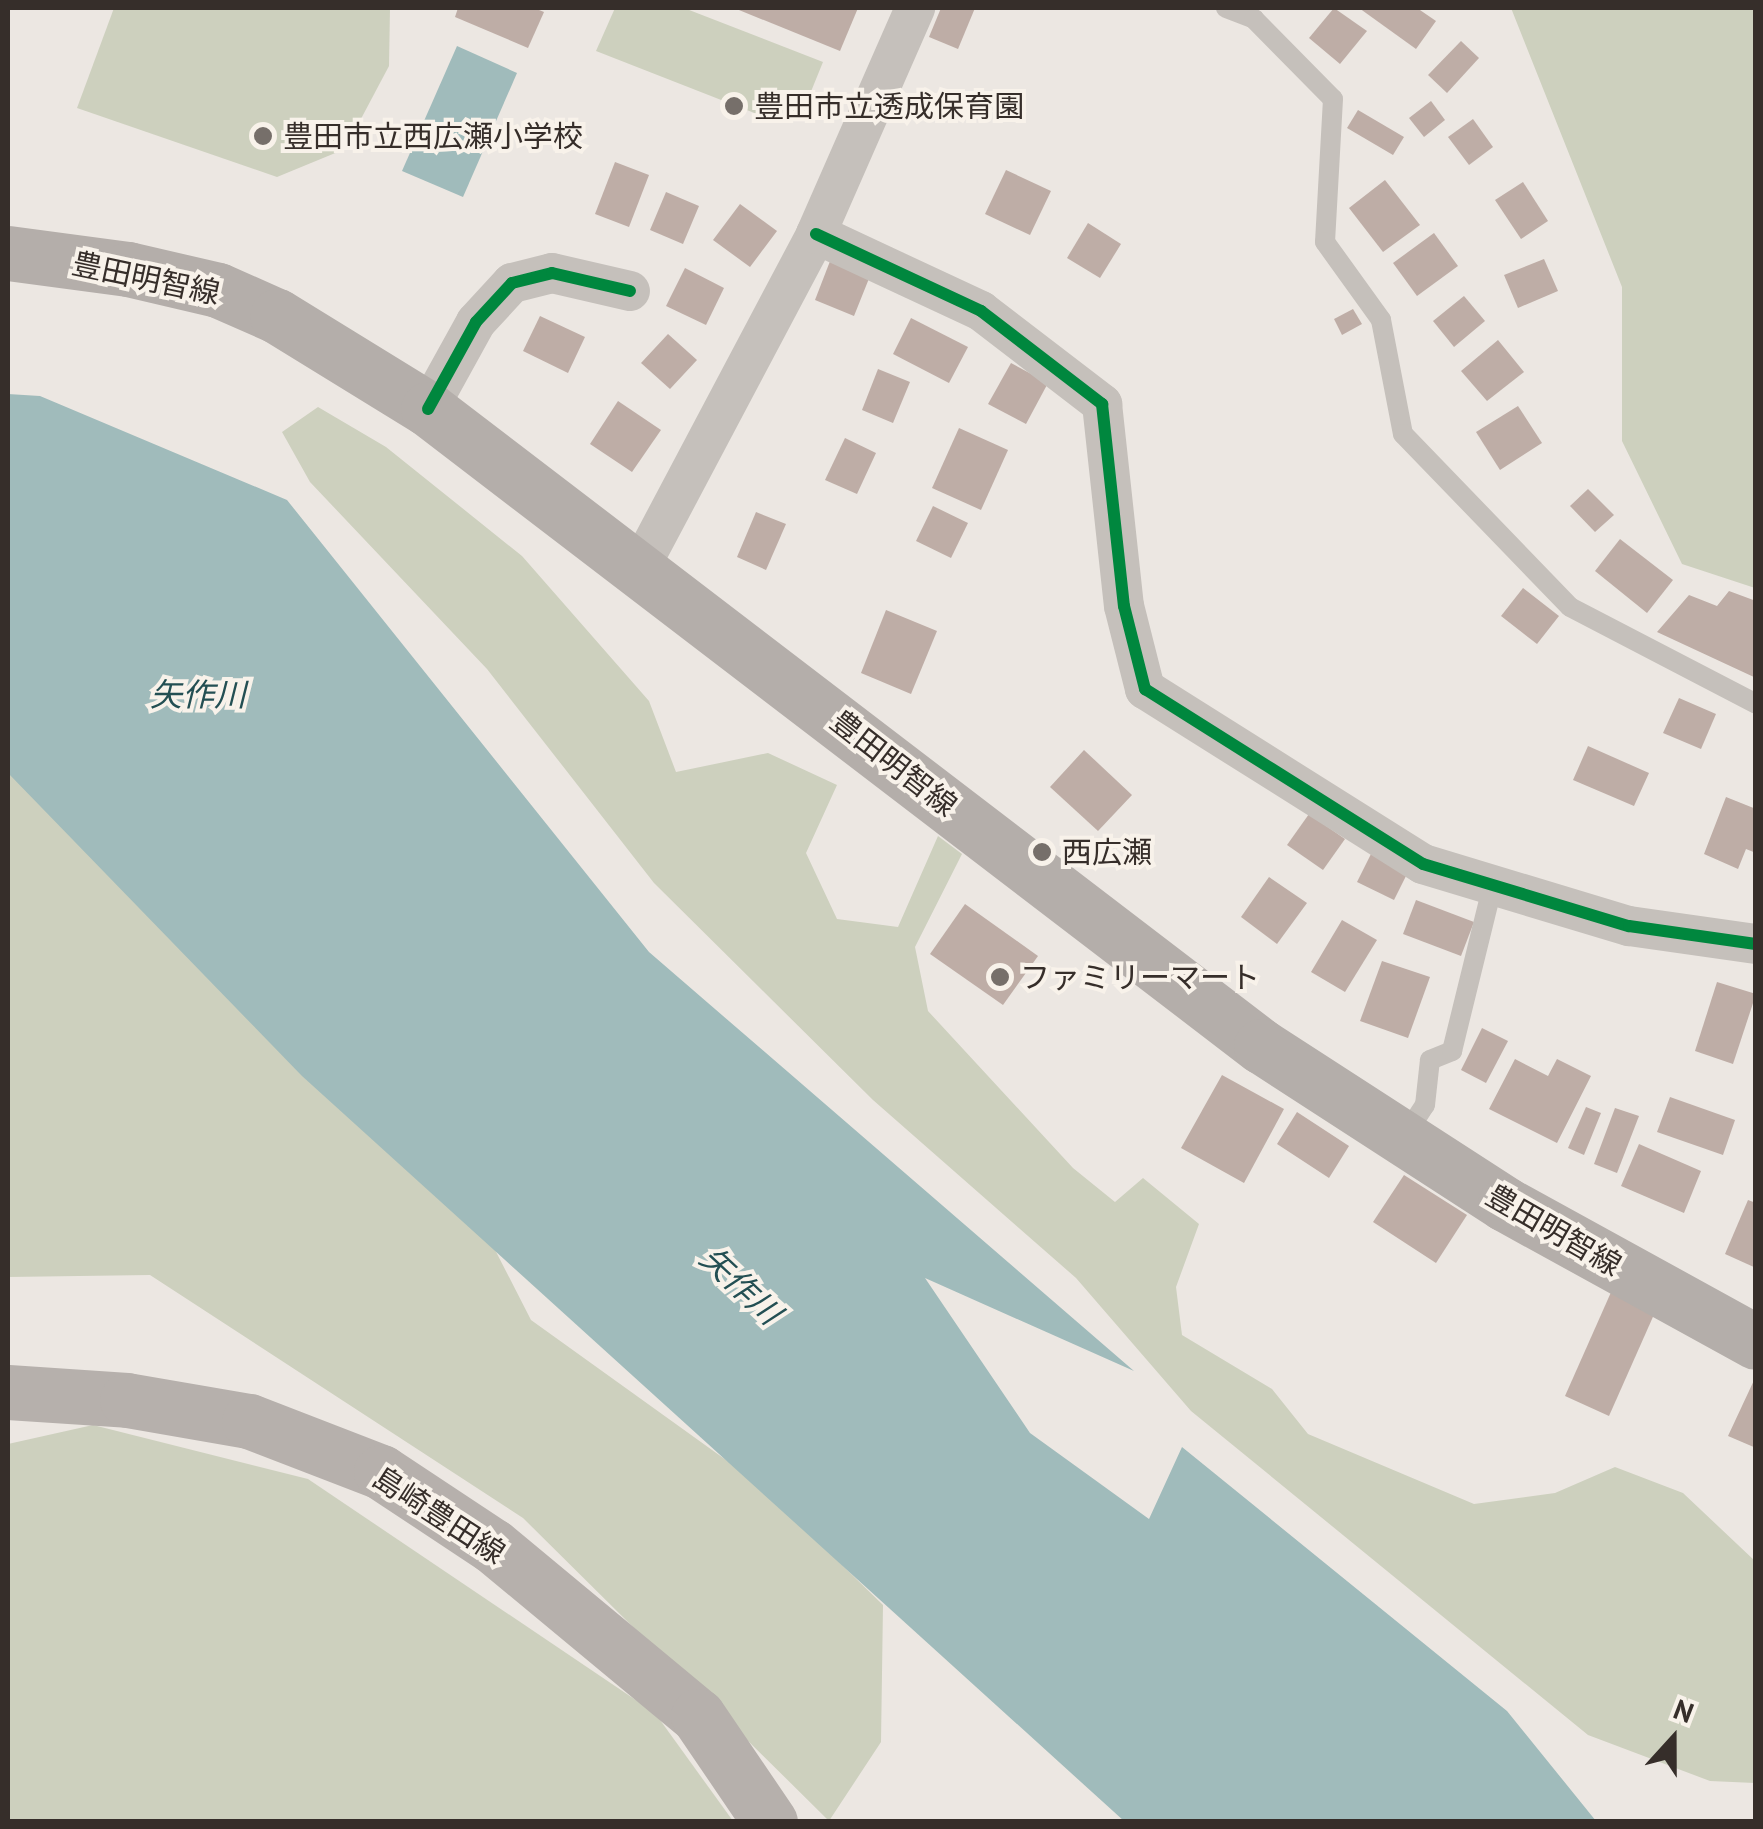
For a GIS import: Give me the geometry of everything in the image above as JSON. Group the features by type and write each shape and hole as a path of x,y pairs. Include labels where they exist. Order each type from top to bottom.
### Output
{"main road":[{"name":"豊田明智線","path":"8,254 128,269 218,290 277,316 428,408 640,566 1260,1046 1505,1204 1756,1342"},
{"name":"島崎豊田線","path":"8,1392 127,1400 249,1421 381,1472 493,1546 698,1716 770,1822"}],"street":[{"path":"640,566 816,234 915,8"},
{"path":"816,234 981,311 1102,404 1124,606 1145,689 1336,815 1423,864 1492,888 1629,926 1756,944"},
{"path":"428,408 476,322 512,284 552,272 630,291"}],"lane":[{"path":"1226,8 1254,19 1333,99 1324,242 1381,320 1404,434 1570,607 1756,704"},
{"path":"1403,1138 1425,1106 1430,1060 1452,1051 1492,888"}],"green space":[{"path":"114,8 390,8 389,66 345,149 277,177 77,108"},
{"path":"615,8 684,8 823,62 799,121 772,120 596,51"},
{"path":"1511,8 1755,8 1755,588 1682,564 1622,441 1622,287"},
{"path":"318,407 386,447 522,556 649,701 676,772 768,753 837,785 806,853 837,919 898,927 938,836 962,854 915,947 928,1011 1073,1168 1115,1202 1143,1178 1199,1224 1176,1287 1182,1335 1272,1389 1308,1434 1474,1504 1555,1493 1615,1467 1683,1493 1755,1561 1755,1783 1710,1781 1588,1735 1191,1411 1076,1278 873,1100 654,883 487,669 310,482 282,432"},
{"path":"8,682 449,1160 531,1320 758,1483 883,1605 881,1742 829,1821 523,1518 150,1275 8,1277"},
{"path":"93,1425 308,1479 655,1713 733,1821 8,1821 8,1444"}],"water":[{"path":"457,46 517,73 463,197 402,171"},
{"name":"矢作川","path":"8,394 40,396 287,500 649,952 1134,1371 925,1278 1030,1433 1149,1519 1182,1447 1507,1711 1596,1821 1124,1821 302,1076 8,773"}],"building":[{"path":"458,8 534,8 544,12 528,48 455,17"},
{"path":"734,8 858,8 840,51"},
{"path":"941,8 975,8 958,49 929,37"},
{"path":"1334,8 1367,31 1340,64 1309,38"},
{"path":"1359,8 1417,8 1436,21 1416,49"},
{"path":"1461,41 1479,58 1447,93 1428,75"},
{"path":"1431,101 1445,120 1424,137 1409,118"},
{"path":"1358,110 1404,137 1393,155 1347,128"},
{"path":"1473,119 1493,147 1469,165 1448,137"},
{"path":"615,162 649,175 629,227 595,214"},
{"path":"1006,170 1051,191 1030,235 985,214"},
{"path":"1385,180 1420,225 1383,252 1349,208"},
{"path":"1523,182 1548,221 1521,239 1495,200"},
{"path":"666,192 699,206 683,244 650,230"},
{"path":"740,204 777,231 750,267 713,240"},
{"path":"1088,223 1121,244 1100,278 1067,258"},
{"path":"1434,233 1458,266 1417,296 1393,263"},
{"path":"832,256 872,271 854,316 815,300"},
{"path":"1544,259 1558,291 1518,308 1504,275"},
{"path":"685,268 724,288 706,325 666,306"},
{"path":"1464,296 1485,321 1454,347 1433,321"},
{"path":"1353,309 1362,324 1342,335 1334,319"},
{"path":"540,316 585,337 568,373 523,351"},
{"path":"911,318 968,347 949,383 893,354"},
{"path":"668,334 697,360 670,389 641,363"},
{"path":"1498,340 1524,372 1487,401 1461,371"},
{"path":"1011,363 1048,383 1026,424 988,404"},
{"path":"878,369 910,382 893,423 862,410"},
{"path":"618,401 661,430 632,472 590,444"},
{"path":"1518,406 1542,443 1500,470 1476,432"},
{"path":"959,428 1008,450 981,510 932,488"},
{"path":"845,438 876,453 857,494 825,480"},
{"path":"1588,489 1614,515 1595,532 1570,506"},
{"path":"933,506 968,523 951,558 916,541"},
{"path":"756,512 786,524 766,570 737,557"},
{"path":"1620,539 1673,580 1647,613 1595,571"},
{"path":"1523,588 1559,616 1537,644 1501,616"},
{"path":"1729,591 1756,601 1756,678 1657,632 1689,595 1717,606"},
{"path":"886,610 937,631 911,694 861,673"},
{"path":"1679,698 1716,714 1701,749 1663,733"},
{"path":"1588,746 1649,773 1634,806 1573,780"},
{"path":"1084,750 1132,795 1098,831 1050,787"},
{"path":"1726,797 1756,809 1756,853 1746,849 1738,869 1704,854"},
{"path":"1309,814 1345,839 1323,870 1287,845"},
{"path":"1373,850 1410,868 1394,900 1357,882"},
{"path":"1269,877 1307,903 1277,944 1241,917"},
{"path":"1416,900 1474,922 1461,956 1403,934"},
{"path":"965,904 1038,956 1003,1005 930,954"},
{"path":"1342,920 1377,940 1345,992 1311,972"},
{"path":"1382,961 1430,977 1408,1038 1360,1021"},
{"path":"1717,982 1756,994 1733,1064 1695,1051"},
{"path":"1482,1028 1508,1041 1486,1083 1461,1070"},
{"path":"1515,1059 1548,1076 1557,1059 1591,1076 1557,1143 1489,1109"},
{"path":"1222,1075 1284,1109 1244,1183 1181,1148"},
{"path":"1670,1097 1735,1120 1723,1155 1657,1132"},
{"path":"1586,1107 1601,1113 1584,1155 1568,1148"},
{"path":"1615,1108 1639,1116 1617,1173 1594,1164"},
{"path":"1297,1112 1349,1146 1329,1178 1277,1144"},
{"path":"1639,1144 1701,1171 1684,1213 1621,1186"},
{"path":"1404,1175 1467,1215 1436,1263 1373,1222"},
{"path":"1748,1200 1756,1203 1756,1268 1725,1254"},
{"path":"1612,1290 1656,1310 1609,1416 1565,1396"},
{"path":"1756,1376 1756,1448 1728,1436"}],"cycle path":[{"path":"816,234 981,311 1102,404 1124,606 1145,689 1423,864 1629,926 1756,944"},
{"path":"428,409 476,322 512,283 552,273 630,291"}],"place":[{"name":"豊田市立透成保育園","path":"734,106"},
{"name":"豊田市立西広瀬小学校","path":"263,136"},
{"name":"西広瀬","path":"1042,852"},
{"name":"ファミリーマート","path":"1000,977"}]}
